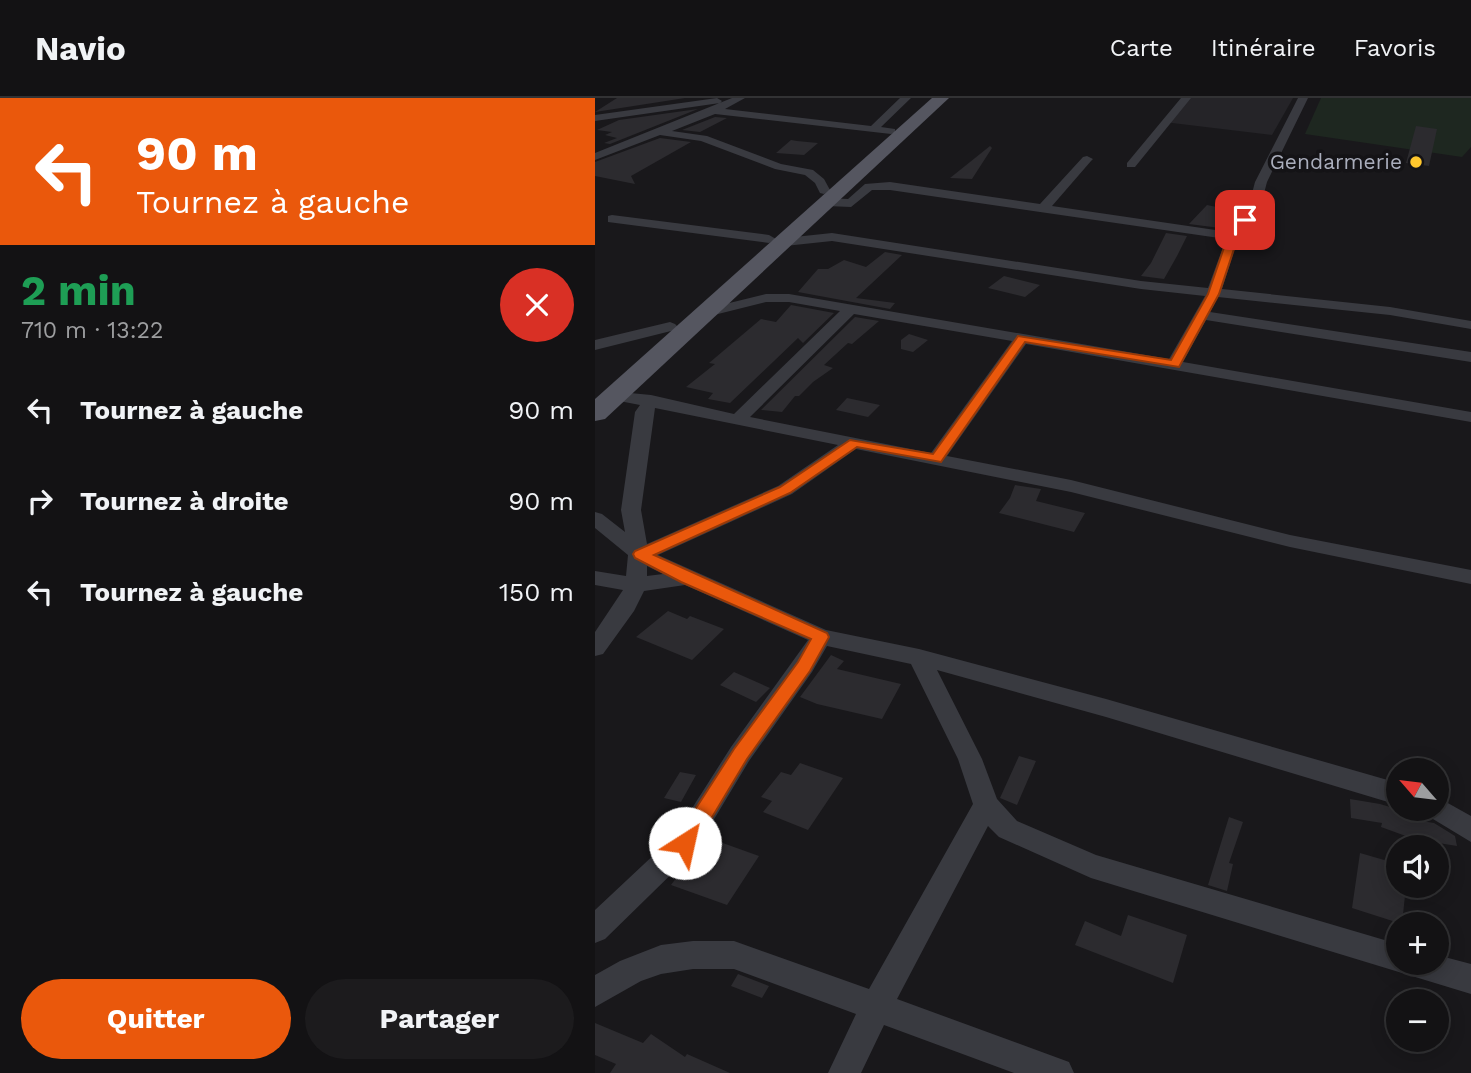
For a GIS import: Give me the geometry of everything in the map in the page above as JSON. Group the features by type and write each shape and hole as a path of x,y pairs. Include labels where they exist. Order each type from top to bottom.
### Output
{"main road":[{"path":"825,196 882,130 928,98"},
{"path":"605,395 706,313 825,196 941,98"},
{"path":"595,414 605,395 670,327 777,241"}],"street":[{"path":"684,98 710,107"},
{"path":"595,158 710,107 738,98"},
{"path":"595,118 631,106 710,107 882,130 906,98"},
{"path":"1131,165 1186,98"},
{"path":"1174,365 1213,294 1233,236 1256,201 1262,182 1303,98"},
{"path":"658,132 703,138 779,167 809,172 820,181 825,196 851,202 869,187 876,185 1233,236"},
{"path":"1044,207 1087,159"},
{"path":"612,219 777,241 832,237 1213,294 1390,311 1471,325"},
{"path":"706,313 766,298 789,298 1471,417"},
{"path":"739,418 851,309"},
{"path":"1202,315 1471,357"},
{"path":"595,345 670,327"},
{"path":"936,459 1022,338"},
{"path":"605,395 651,400 1071,486 1290,541 1471,577"},
{"path":"595,648 626,606 636,585 640,554 631,510 644,412 651,400"},
{"path":"640,554 785,490 854,442"},
{"path":"595,518 640,554 687,578 821,637 919,657 1106,708 1386,790"},
{"path":"595,578 636,585 687,578"},
{"path":"595,929 685,843 740,754 804,666 821,637"},
{"path":"843,1073 981,815 970,759 919,657"},
{"path":"981,815 1091,866 1386,954"},
{"path":"1449,816 1471,830"},
{"path":"595,992 621,974 649,962 681,954 734,955 1058,1073"},
{"path":"1449,973 1471,979"}],"shaded area":[{"path":"1183,98 1293,98 1272,135 1164,122"},
{"path":"1321,98 1471,98 1471,147 1462,157 1305,134"}],"building":[{"path":"617,98 685,98 595,112"},
{"path":"698,109 610,144 604,143 617,138 605,135 612,132 597,130 619,120"},
{"path":"715,117 727,118 700,132 682,130"},
{"path":"1416,126 1437,129 1429,166 1406,163"},
{"path":"660,138 691,142 631,176 635,184 595,176 595,162"},
{"path":"791,140 818,143 804,155 776,153"},
{"path":"990,146 992,148 972,179 950,178"},
{"path":"1207,205 1236,211 1220,228 1189,224"},
{"path":"1166,233 1187,236 1164,279 1141,276 1151,263"},
{"path":"885,252 902,255 856,298 895,303 890,309 798,292 818,269 828,269 844,260 866,267"},
{"path":"1004,276 1040,285 1025,297 988,288"},
{"path":"791,305 834,313 803,343 798,338 730,403 708,399 713,393 686,387 715,364 709,363 761,319 776,322"},
{"path":"855,317 879,321 852,344 848,343 824,365 833,368 799,396 795,396 782,412 761,410"},
{"path":"909,334 928,340 913,352 901,349 901,340"},
{"path":"847,398 880,405 868,417 836,410"},
{"path":"1015,485 1041,489 1036,501 1085,513 1074,532 999,513 1010,498"},
{"path":"668,611 724,629 692,660 636,637"},
{"path":"831,655 844,661 837,669 901,684 882,719 817,704 800,697"},
{"path":"734,672 770,688 756,702 720,685"},
{"path":"1019,756 1036,761 1017,805 1000,798"},
{"path":"800,763 843,778 808,830 763,812 772,801 761,797 781,772 791,775"},
{"path":"680,772 696,775 681,802 664,798"},
{"path":"1350,799 1380,804 1386,806 1386,821 1434,823 1455,836 1457,846 1449,845 1449,835 1403,835 1381,827 1382,823 1351,818"},
{"path":"1229,817 1243,822 1229,863 1233,864 1227,891 1208,885"},
{"path":"706,837 759,856 727,905 671,885"},
{"path":"1360,853 1386,861 1386,898 1405,898 1403,912 1386,912 1386,919 1352,908"},
{"path":"1128,915 1187,935 1173,983 1075,945 1085,921 1121,936"},
{"path":"738,974 769,986 762,998 731,986"},
{"path":"595,1023 643,1043 651,1034 685,1057 687,1054 730,1073 610,1073 616,1064 595,1055"}],"place":[{"name":"Gendarmerie","path":"1416,162"}],"route":[{"path":"685,843 705,816 740,754 782,699 821,637 687,578 641,554 785,490 854,442 936,459 1022,338 1174,365 1213,294 1233,236 1245,220"}]}
